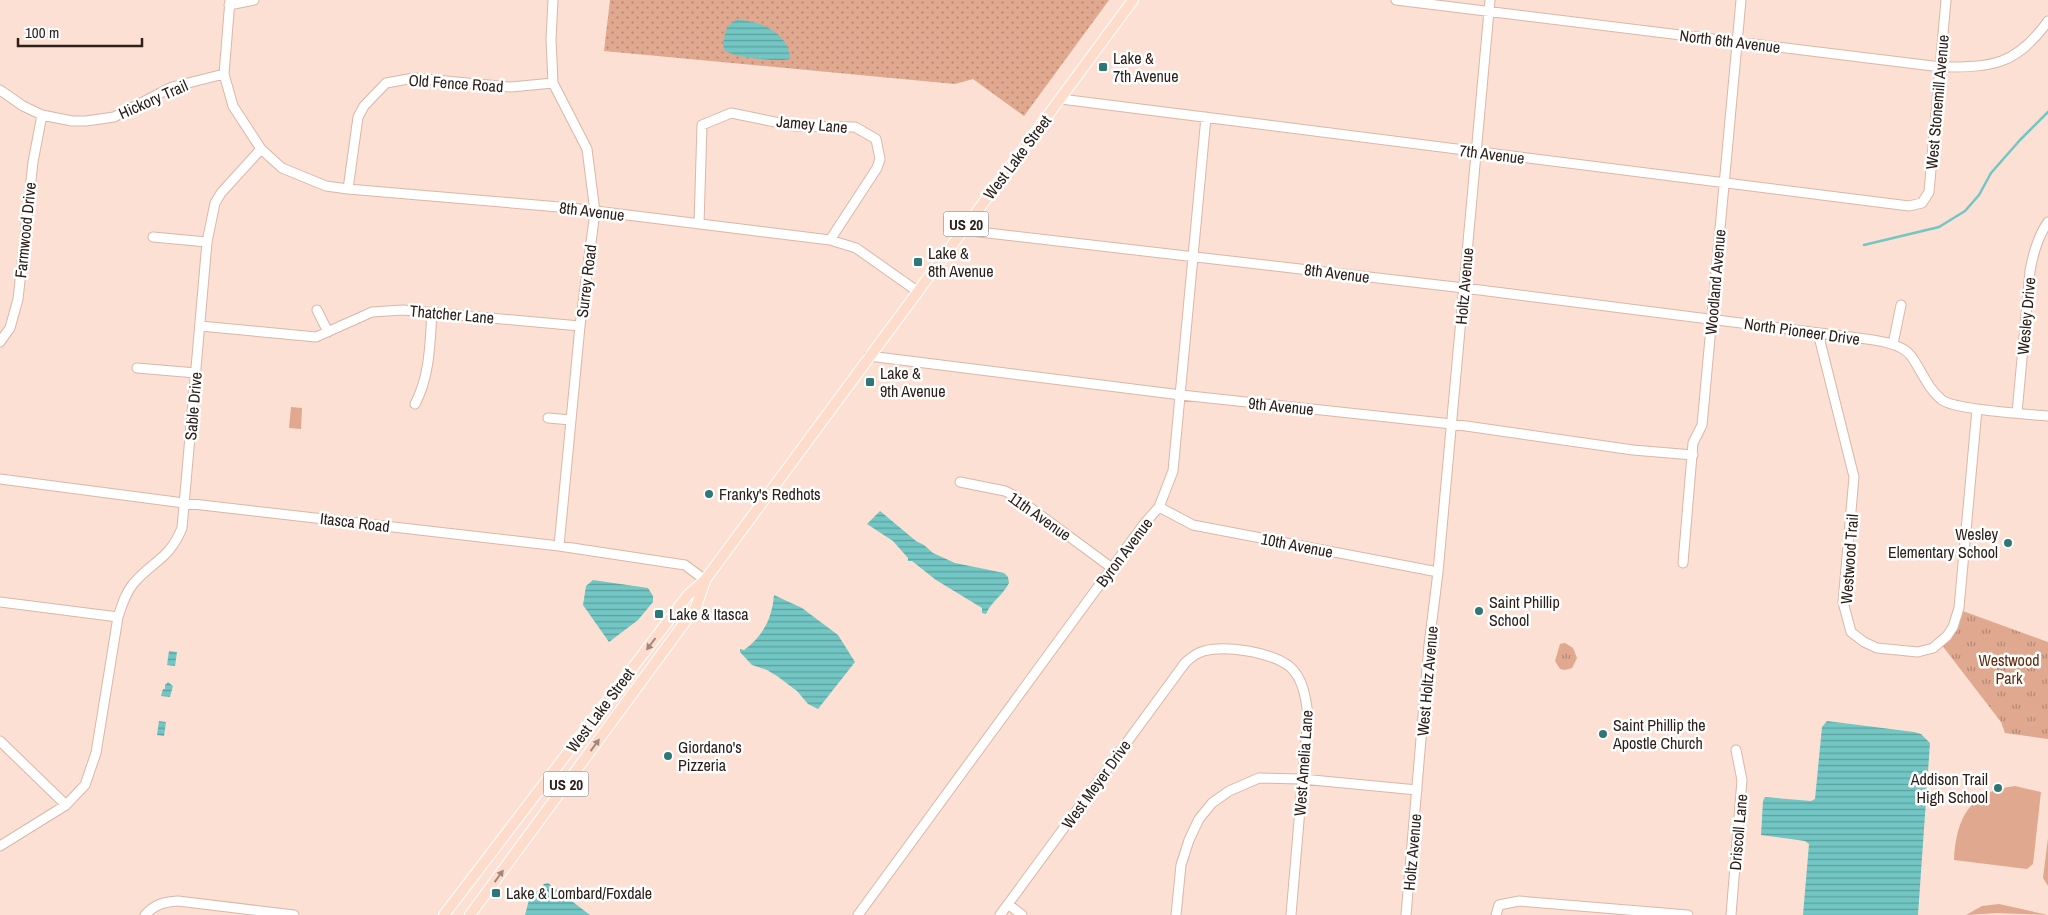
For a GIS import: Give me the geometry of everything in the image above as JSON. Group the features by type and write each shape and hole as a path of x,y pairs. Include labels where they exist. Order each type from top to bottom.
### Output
{"main road":[{"name":"West Lake Street","path":"444,915 692,590 705,580 1133,0"},
{"name":"West Lake Street","path":"470,915 696,607 705,580"}],"street":[{"path":"254,0 230,3 224,74 234,106 261,149"},
{"name":"Surrey Road","path":"553,0 551,39 553,83 587,150 595,212 580,326 559,546"},
{"name":"North 6th Avenue","path":"1396,0 1941,68 1981,67 2009,58 2023,50 2036,38 2048,21"},
{"name":"Holtz Avenue","path":"1438,572 1490,0"},
{"name":"Woodland Avenue","path":"1683,563 1693,443 1702,425 1741,0"},
{"name":"West Stonemill Avenue","path":"1922,203 1929,192 1946,0"},
{"name":"Hickory Trail","path":"0,90 23,106 42,115 72,121 114,117 172,87 224,74"},
{"name":"Old Fence Road","path":"348,189 358,117 364,106 386,83 414,78 511,87 553,83"},
{"name":"7th Avenue","path":"1061,99 1909,206 1922,203"},
{"name":"Jamey Lane","path":"699,224 702,125 731,113 796,126 855,127 876,139 880,159 877,168 830,240"},
{"name":"Farmwood Drive","path":"0,342 10,328 18,298 33,162 42,115"},
{"name":"Byron Avenue","path":"858,915 1144,524 1159,507 1173,471 1206,118"},
{"name":"8th Avenue","path":"261,149 282,168 326,186 595,212 830,240 856,248 917,291"},
{"name":"Sable Drive","path":"0,846 66,805 85,784 96,753 118,617 124,598 142,574 166,556 176,544 182,528 207,242 215,203 221,193 261,149"},
{"name":"Wesley Drive","path":"2017,413 2030,272 2033,255 2043,229 2048,222"},
{"name":"8th Avenue","path":"962,230 1464,288 1712,319"},
{"path":"153,237 207,242"},
{"path":"1893,344 1901,305"},
{"path":"317,310 328,332"},
{"name":"Thatcher Lane","path":"200,326 316,337 372,312 403,310 580,326"},
{"path":"415,404 422,391 427,368 432,312"},
{"name":"North Pioneer Drive","path":"1712,319 1893,344 1910,355 1926,384 1943,401 1977,409 2048,416"},
{"name":"Westwood Trail","path":"1818,333 1854,477 1842,602 1851,632 1864,642 1877,648 1918,652 1933,648 1947,636 1953,627 1959,608 1977,409"},
{"name":"9th Avenue","path":"869,356 1181,395 1452,424 1633,450 1693,455"},
{"path":"137,368 196,373"},
{"path":"548,418 571,420"},
{"name":"Itasca Road","path":"0,479 184,503 559,546 685,565 705,580"},
{"name":"11th Avenue","path":"960,482 1005,491 1112,568"},
{"name":"10th Avenue","path":"1159,507 1193,525 1438,572"},
{"name":"West Holtz Avenue","path":"1417,790 1429,645 1438,572"},
{"path":"0,602 118,617"},
{"name":"West Amelia Lane","path":"1185,664 1192,657 1203,651 1236,649 1271,657 1289,667 1298,677 1306,700 1308,715 1291,915"},
{"name":"West Meyer Drive","path":"1000,915 1185,664"},
{"path":"0,741 66,805"},
{"name":"Driscoll Lane","path":"1730,915 1742,780 1736,750"},
{"path":"1176,915 1181,865 1188,840 1199,819 1212,803 1230,791 1252,780 1302,779 1417,790"},
{"name":"Holtz Avenue","path":"1406,915 1417,790"},
{"path":"146,915 150,910 164,902 178,901 294,915"},
{"path":"1496,915 1499,905 1520,901 1688,915"},
{"path":"1008,904 1022,915"}],"green space":[{"path":"610,0 1109,0 1024,116 973,79 955,84 604,51"},
{"path":"291,407 302,408 301,429 289,428"},
{"name":"Westwood Park","path":"1960,610 2048,642 2048,739 2005,733 2001,722 1941,644"},
{"path":"1565,643 1573,648 1577,658 1572,668 1565,670 1560,669 1555,661 1560,644"},
{"path":"2015,786 2041,792 2033,864 2027,869 1954,860 1958,831 1968,809 1987,794"},
{"path":"2048,838 2048,886 2043,878"},
{"path":"1999,904 2048,915 1998,913 1966,915 1982,906"}],"water":[{"path":"737,20 755,22 779,35 789,50 790,59 768,60 729,53 724,47 726,32 728,27"},
{"path":"880,511 933,553 955,563 1004,573 1008,577 1009,583 986,614 982,613 982,608 936,580 912,561 908,561 908,558 893,541 867,524"},
{"path":"593,580 648,588 653,596 653,602 638,620 609,642 583,605 586,586"},
{"path":"774,595 802,608 838,635 855,662 818,709 808,704 797,691 777,676 752,665 740,652 740,649 744,650 751,645 761,633 769,619"},
{"path":"169,651 177,652 175,666 167,665"},
{"path":"168,682 173,686 170,697 161,696 165,685"},
{"path":"159,721 166,722 164,736 157,735"},
{"path":"1827,721 1914,732 1921,734 1930,743 1918,915 1803,915 1809,844 1805,841 1761,835 1763,801 1765,797 1811,801 1815,799 1822,727"},
{"path":"548,883 590,915 525,915 529,900 544,884"}],"waterway":[{"path":"1864,245 1939,227 1965,211 1979,195 1991,173 2048,112"}],"place":[{"name":"Lake & 7th Avenue","path":"1103,67"},
{"name":"Lake & 8th Avenue","path":"918,262"},
{"name":"Lake & 9th Avenue","path":"870,382"},
{"name":"Franky's Redhots","path":"709,494"},
{"name":"Wesley Elementary School","path":"2008,543"},
{"name":"Saint Phillip School","path":"1479,611"},
{"name":"Lake & Itasca","path":"659,614"},
{"name":"Saint Phillip the Apostle Church","path":"1603,734"},
{"name":"Giordano's Pizzeria","path":"668,756"},
{"name":"Addison Trail High School","path":"1998,788"},
{"name":"Lake & Lombard/Foxdale","path":"496,893"}]}
